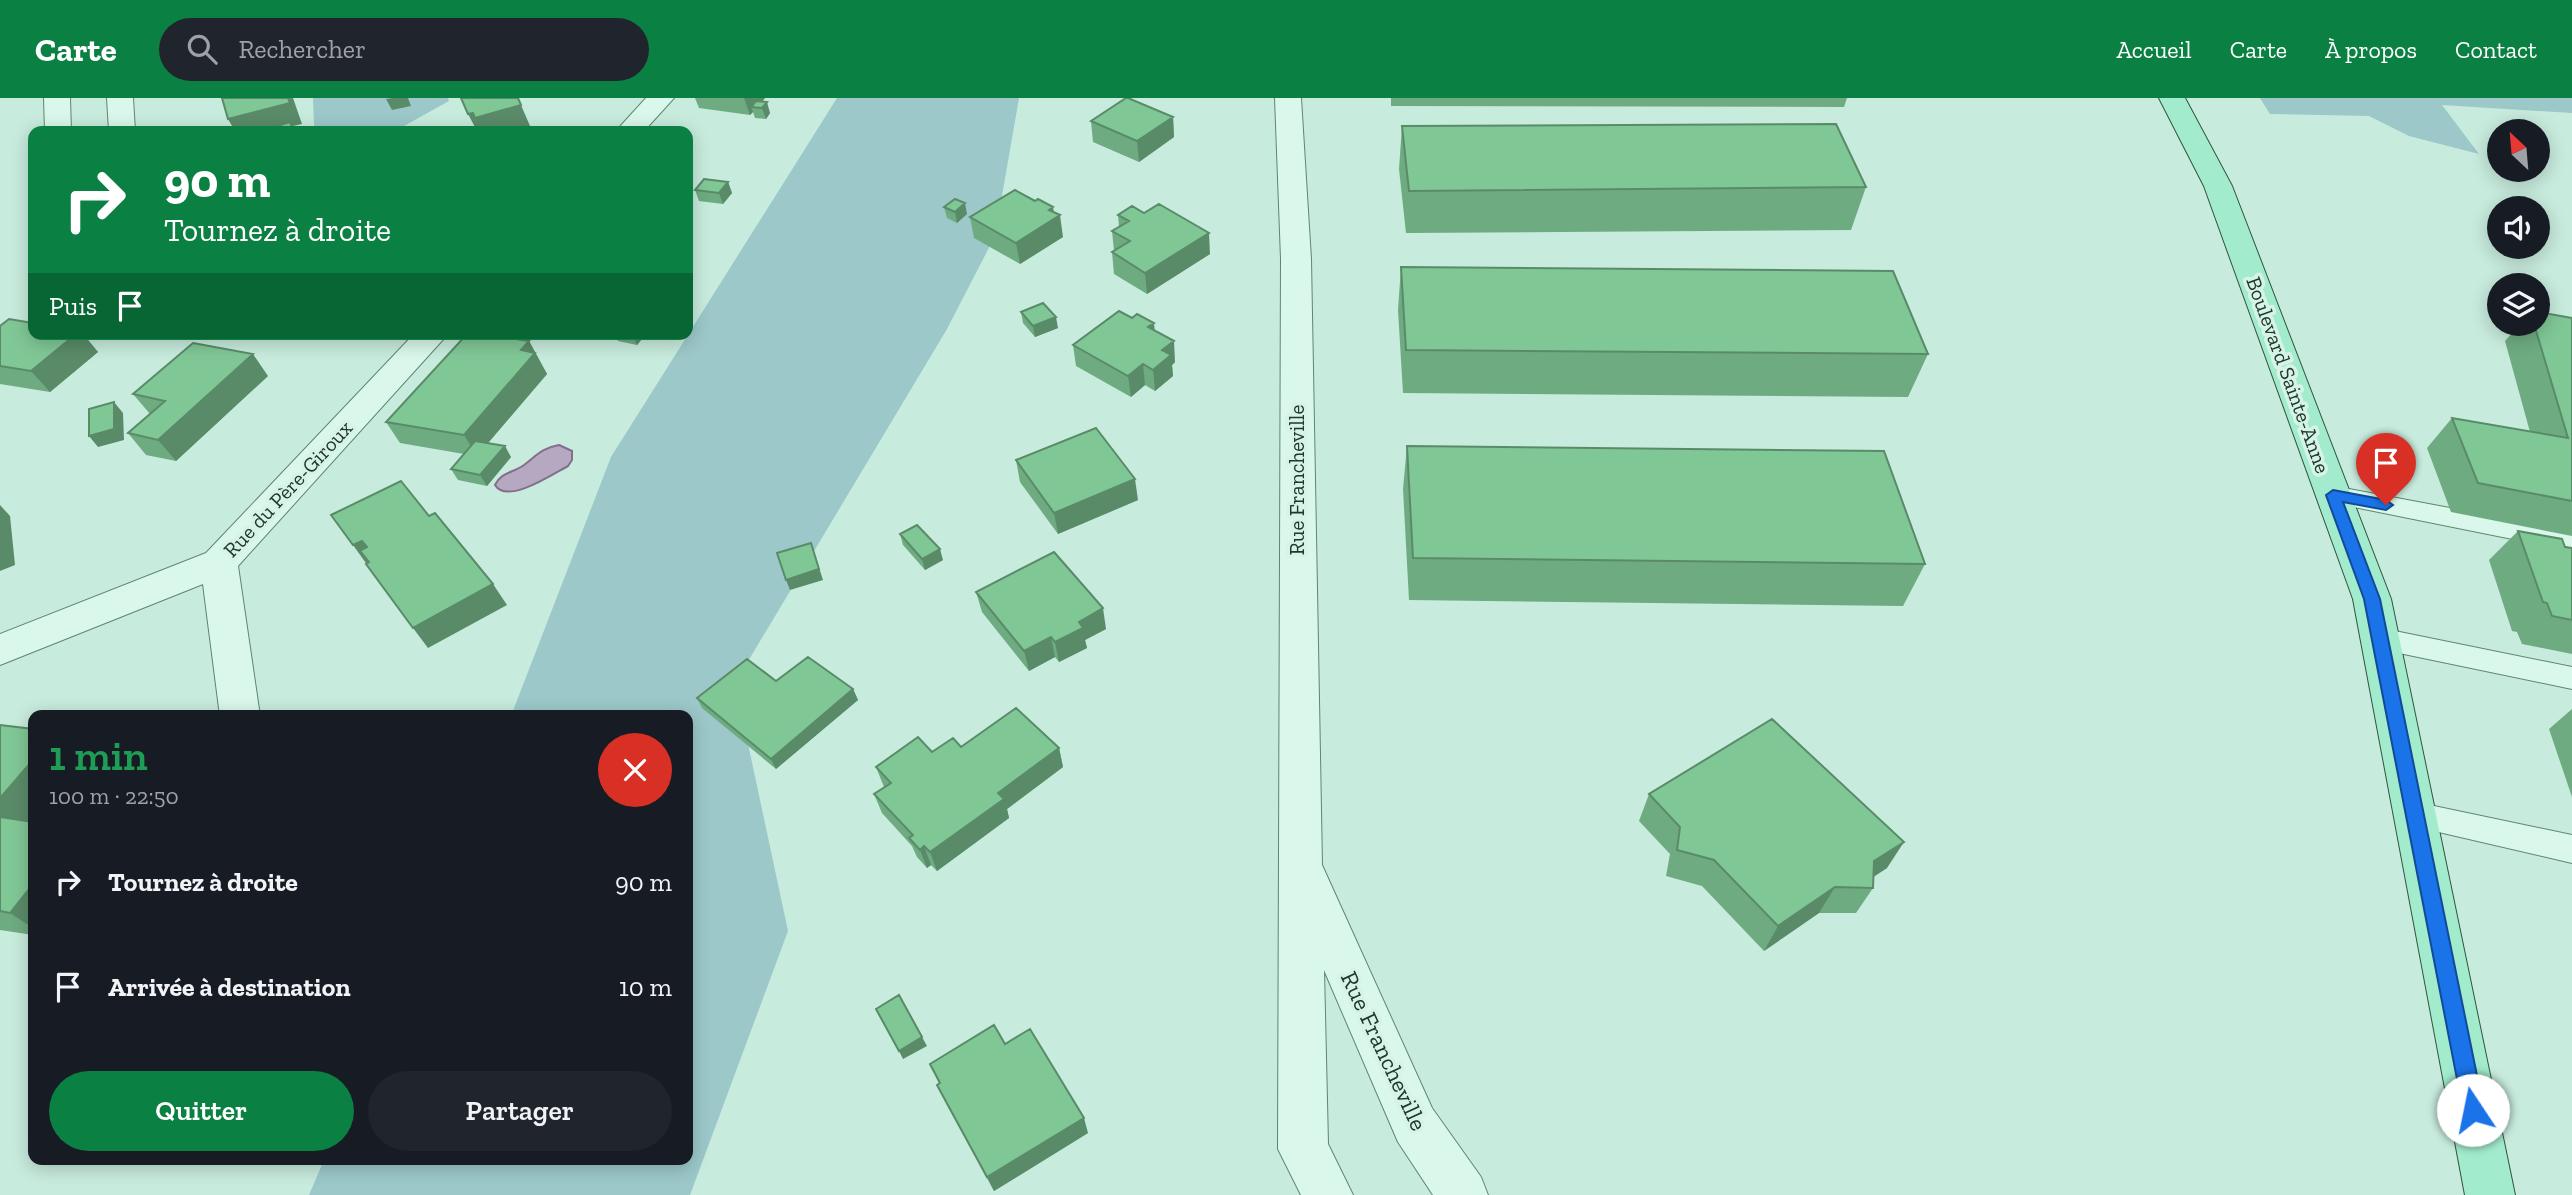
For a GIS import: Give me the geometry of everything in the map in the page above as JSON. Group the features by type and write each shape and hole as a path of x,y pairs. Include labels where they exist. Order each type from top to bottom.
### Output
{"main road":[{"name":"Boulevard Sainte-Anne","path":"2172,98 2218,186 2372,599 2490,1195"}],"street":[{"path":"57,98 58,126"},
{"path":"120,98 122,126"},
{"path":"634,126 661,98"},
{"name":"Rue Francheville","path":"1288,98 1296,258 1303,1149 1328,1195"},
{"name":"Rue du Père-Giroux","path":"0,650 219,563 426,340"},
{"path":"219,563 239,710"},
{"name":"Rue Francheville","path":"1299,862 1415,1125 1463,1195"}],"lane":[{"path":"2333,495 2572,541"},
{"path":"2380,639 2572,678"},
{"path":"2415,815 2572,849"}],"shaded area":[{"path":"313,98 448,98 449,101 404,126 314,125"},
{"path":"837,98 1019,98 995,236 947,329 735,683 788,931 690,1195 309,1195 322,1165 693,1165 693,710 513,710 611,457 685,340 693,340 693,327"},
{"path":"2260,98 2572,98 2572,113 2442,105 2479,154 2409,136 2369,116 2270,114"},
{"path":"559,445 572,451 572,460 568,466 519,490 509,492 495,485 504,475 524,465 540,452"}],"building":[{"path":"222,98 288,98 290,103 228,119"},
{"path":"461,98 518,98 521,105 475,118 473,113 468,114"},
{"path":"1126,98 1173,117 1137,141 1091,121"},
{"path":"756,101 767,102 762,108 751,107"},
{"path":"1836,124 1866,187 1409,191 1402,126"},
{"path":"704,179 728,182 719,193 695,190"},
{"path":"1015,190 1053,207 1049,210 1060,215 1016,243 970,217"},
{"path":"955,199 965,203 955,212 944,207"},
{"path":"1159,204 1209,233 1145,273 1112,252 1130,241 1112,231 1129,221 1118,215 1132,206 1144,213"},
{"path":"1401,267 1893,271 1928,354 1406,350"},
{"path":"1043,303 1056,317 1033,326 1021,312"},
{"path":"1119,311 1132,318 1137,314 1154,323 1148,327 1174,341 1162,350 1171,355 1153,370 1143,364 1128,376 1073,345"},
{"path":"2550,314 2572,318 2572,501 2478,483 2452,418 2568,438 2538,336 2550,336"},
{"path":"9,319 28,322 28,340 69,340 31,371 0,366 0,326"},
{"path":"461,340 529,341 521,350 535,353 464,435 386,422"},
{"path":"193,343 253,354 158,440 128,433 165,401 133,394"},
{"path":"114,402 114,429 89,436 89,409"},
{"path":"1096,428 1135,479 1054,513 1016,460"},
{"path":"475,441 505,446 480,475 451,469"},
{"path":"1407,446 1884,451 1925,564 1413,558"},
{"path":"401,481 429,516 435,513 493,584 413,628 366,564 369,562 360,551 367,547 362,541 353,545 331,515"},
{"path":"917,525 940,549 922,559 900,534"},
{"path":"2518,531 2562,539 2565,547 2572,548 2572,620 2552,616 2547,603 2543,602"},
{"path":"811,543 819,569 786,580 777,553"},
{"path":"1054,552 1103,608 1079,622 1083,628 1055,642 1051,637 1024,651 976,592"},
{"path":"808,657 853,689 771,759 697,698 747,659 776,681"},
{"path":"1016,708 1059,748 998,793 1004,799 930,852 924,846 920,850 909,838 913,835 874,794 891,783 876,767 918,737 932,752 953,738 961,747"},
{"path":"1772,719 1904,842 1874,861 1873,888 1835,887 1778,926 1714,860 1677,850 1680,827 1649,794"},
{"path":"0,725 28,728 28,766 0,798"},
{"path":"0,817 28,821 28,890 10,913 0,911"},
{"path":"899,995 922,1037 899,1051 876,1009"},
{"path":"994,1025 1005,1044 1030,1029 1084,1118 987,1177 937,1085 940,1083 930,1064"}],"route":[{"path":"2386,505 2333,495 2372,599 2473,1110"}]}
